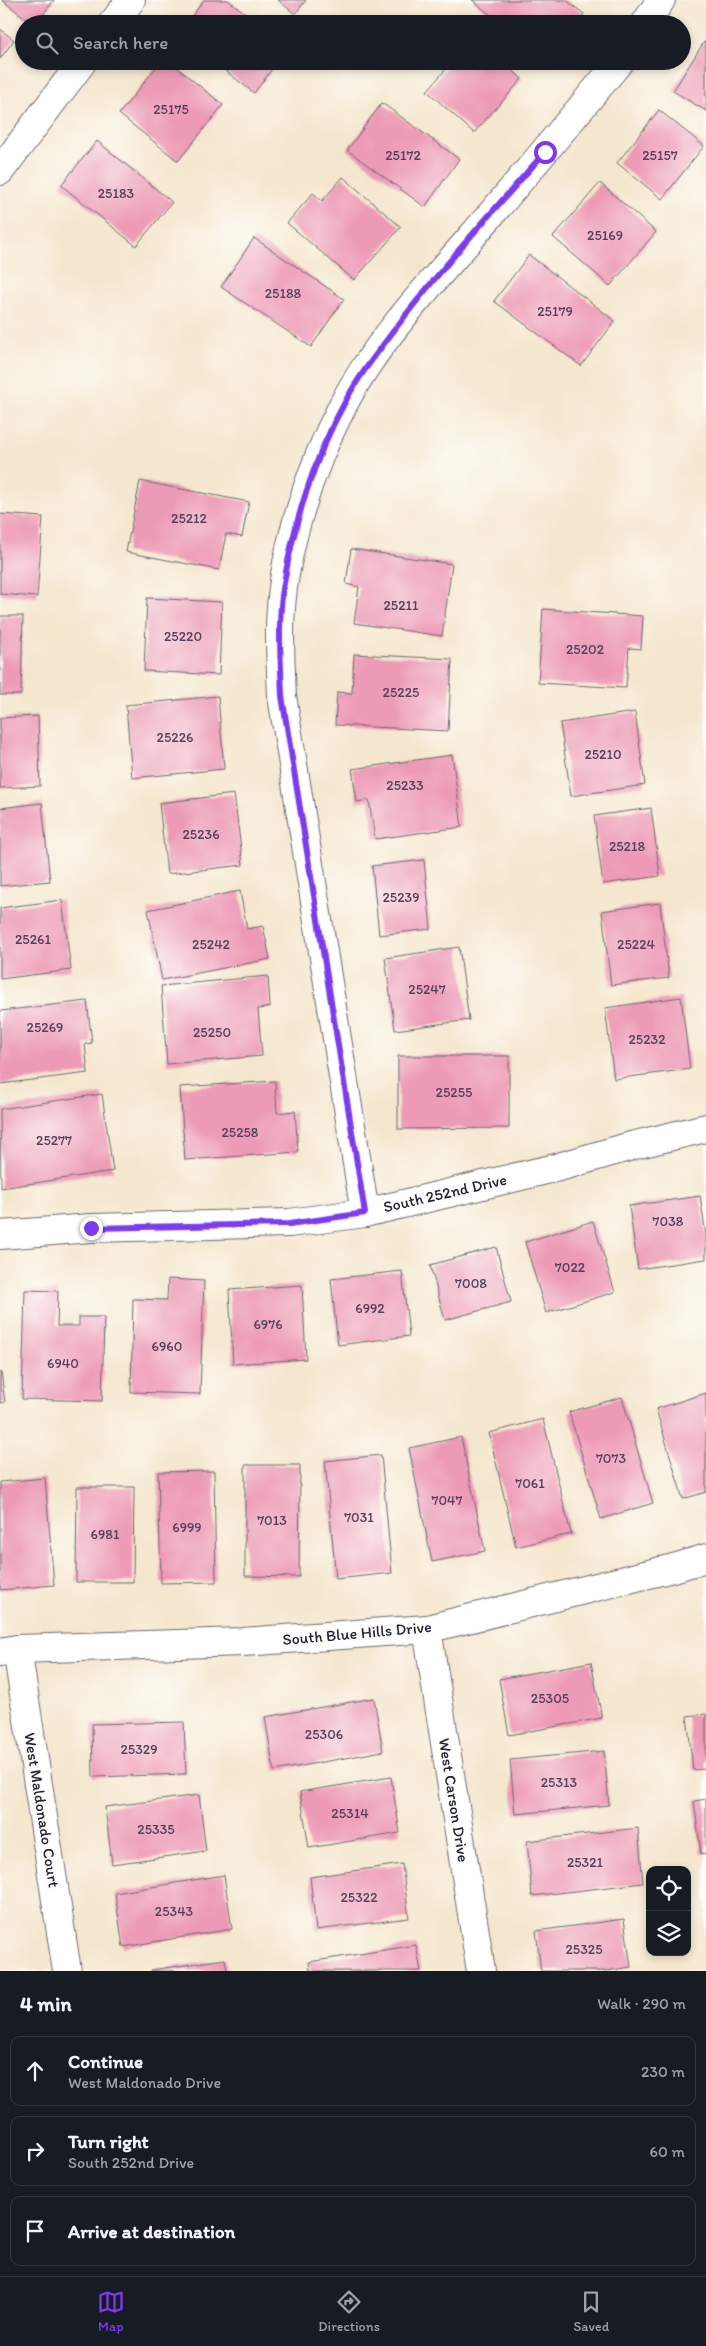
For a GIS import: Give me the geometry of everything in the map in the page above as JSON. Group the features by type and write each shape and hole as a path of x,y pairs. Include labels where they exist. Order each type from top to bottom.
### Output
{"street":[{"path":"119,15 131,0"},
{"path":"651,15 661,0"},
{"path":"0,171 76,70"},
{"path":"365,1213 282,696 280,631 284,584 297,525 317,464 343,404 375,355 421,295 612,70"},
{"name":"South 252nd Drive","path":"0,1235 91,1228 289,1224 365,1213 559,1167 635,1144 706,1128"},
{"name":"South Blue Hills Drive","path":"9,1651 243,1642 427,1629 677,1567 706,1558"},
{"name":"West Carson Drive","path":"427,1629 481,1971"},
{"name":"West Maldonado Court","path":"9,1651 67,1971"}],"building":[{"path":"2,0 54,0 43,15 21,15"},
{"path":"204,0 228,0 248,15 193,15"},
{"path":"278,0 306,0 295,14"},
{"path":"472,0 566,0 584,14 583,15 491,15"},
{"path":"0,29 14,40 0,59"},
{"path":"704,42 706,43 706,111 673,91 686,70 691,70 691,63"},
{"path":"154,70 180,70 223,105 178,161 119,114"},
{"path":"225,70 271,70 254,93"},
{"path":"445,70 512,70 522,79 474,133 427,91"},
{"path":"382,103 459,159 425,207 347,150"},
{"path":"659,110 704,146 662,199 617,163"},
{"path":"97,141 172,202 136,246 61,185"},
{"path":"343,177 401,227 354,280 287,223 313,193 322,201"},
{"path":"600,183 656,232 610,286 553,237"},
{"path":"254,238 344,299 311,347 221,287"},
{"path":"529,255 615,321 581,366 494,301"},
{"path":"140,481 249,502 242,537 226,534 219,570 126,552"},
{"path":"0,514 43,517 37,597 0,594"},
{"path":"351,549 452,564 442,636 354,623 359,587 346,584"},
{"path":"147,598 222,602 219,675 144,671"},
{"path":"543,609 643,616 641,649 629,648 626,688 538,683"},
{"path":"0,616 23,616 21,695 0,695"},
{"path":"354,654 452,659 448,731 335,725 337,692 352,693"},
{"path":"218,696 224,769 132,778 126,705"},
{"path":"635,712 645,785 571,796 560,723"},
{"path":"38,716 40,786 0,788 0,718"},
{"path":"452,755 462,827 375,839 369,800 357,802 352,769"},
{"path":"234,794 243,865 167,874 159,803"},
{"path":"42,803 50,881 0,886 0,808"},
{"path":"651,808 660,876 603,884 594,816"},
{"path":"424,860 431,929 379,935 372,866"},
{"path":"240,891 247,929 263,926 270,959 162,980 148,910"},
{"path":"62,900 71,970 0,979 0,908"},
{"path":"660,903 669,978 611,985 602,911"},
{"path":"459,947 469,1020 395,1030 385,958"},
{"path":"268,976 270,1007 258,1009 262,1056 167,1064 161,986"},
{"path":"681,997 690,1069 614,1079 605,1008"},
{"path":"87,1001 92,1043 85,1044 88,1073 0,1084 0,1011"},
{"path":"398,1056 509,1056 509,1128 398,1129"},
{"path":"275,1081 277,1113 295,1111 298,1152 185,1160 180,1087"},
{"path":"102,1094 113,1171 1,1188 0,1109"},
{"path":"700,1196 706,1235 706,1259 638,1269 629,1206"},
{"path":"593,1221 615,1292 546,1313 525,1242"},
{"path":"496,1247 511,1302 445,1320 430,1265"},
{"path":"402,1271 409,1336 338,1345 331,1279"},
{"path":"168,1279 204,1281 200,1394 131,1392 133,1299 167,1300"},
{"path":"302,1285 306,1359 233,1364 229,1290"},
{"path":"25,1290 58,1291 57,1326 79,1326 79,1317 104,1317 102,1401 22,1399"},
{"path":"0,1373 5,1402 0,1403"},
{"path":"706,1393 706,1492 683,1499 656,1409"},
{"path":"622,1397 653,1503 601,1519 569,1412"},
{"path":"543,1419 571,1534 516,1547 489,1433"},
{"path":"461,1437 485,1551 432,1562 409,1448"},
{"path":"381,1455 392,1573 336,1579 325,1461"},
{"path":"245,1465 300,1465 299,1577 245,1576"},
{"path":"214,1471 216,1582 161,1583 158,1472"},
{"path":"45,1478 54,1585 0,1590 0,1482"},
{"path":"77,1487 134,1487 133,1582 76,1582"},
{"path":"591,1662 602,1718 509,1735 499,1679"},
{"path":"374,1698 383,1751 274,1771 265,1717"},
{"path":"706,1714 706,1769 693,1770 687,1716"},
{"path":"184,1722 186,1774 93,1777 92,1724"},
{"path":"604,1751 609,1805 515,1814 510,1760"},
{"path":"391,1777 400,1833 309,1848 300,1792"},
{"path":"199,1795 206,1851 112,1864 105,1807"},
{"path":"706,1799 706,1853 701,1854 694,1801"},
{"path":"638,1828 643,1883 532,1896 527,1841"},
{"path":"402,1864 409,1918 316,1930 310,1877"},
{"path":"224,1875 232,1929 123,1947 115,1893"},
{"path":"624,1919 631,1967 606,1971 541,1971 536,1931"},
{"path":"416,1945 421,1971 310,1971 309,1962"},
{"path":"225,1959 227,1971 151,1971 151,1970"}],"route":[{"path":"91,1228 289,1224 365,1213 282,696 280,631 284,584 297,525 317,464 343,404 375,355 421,295 545,152"}]}
